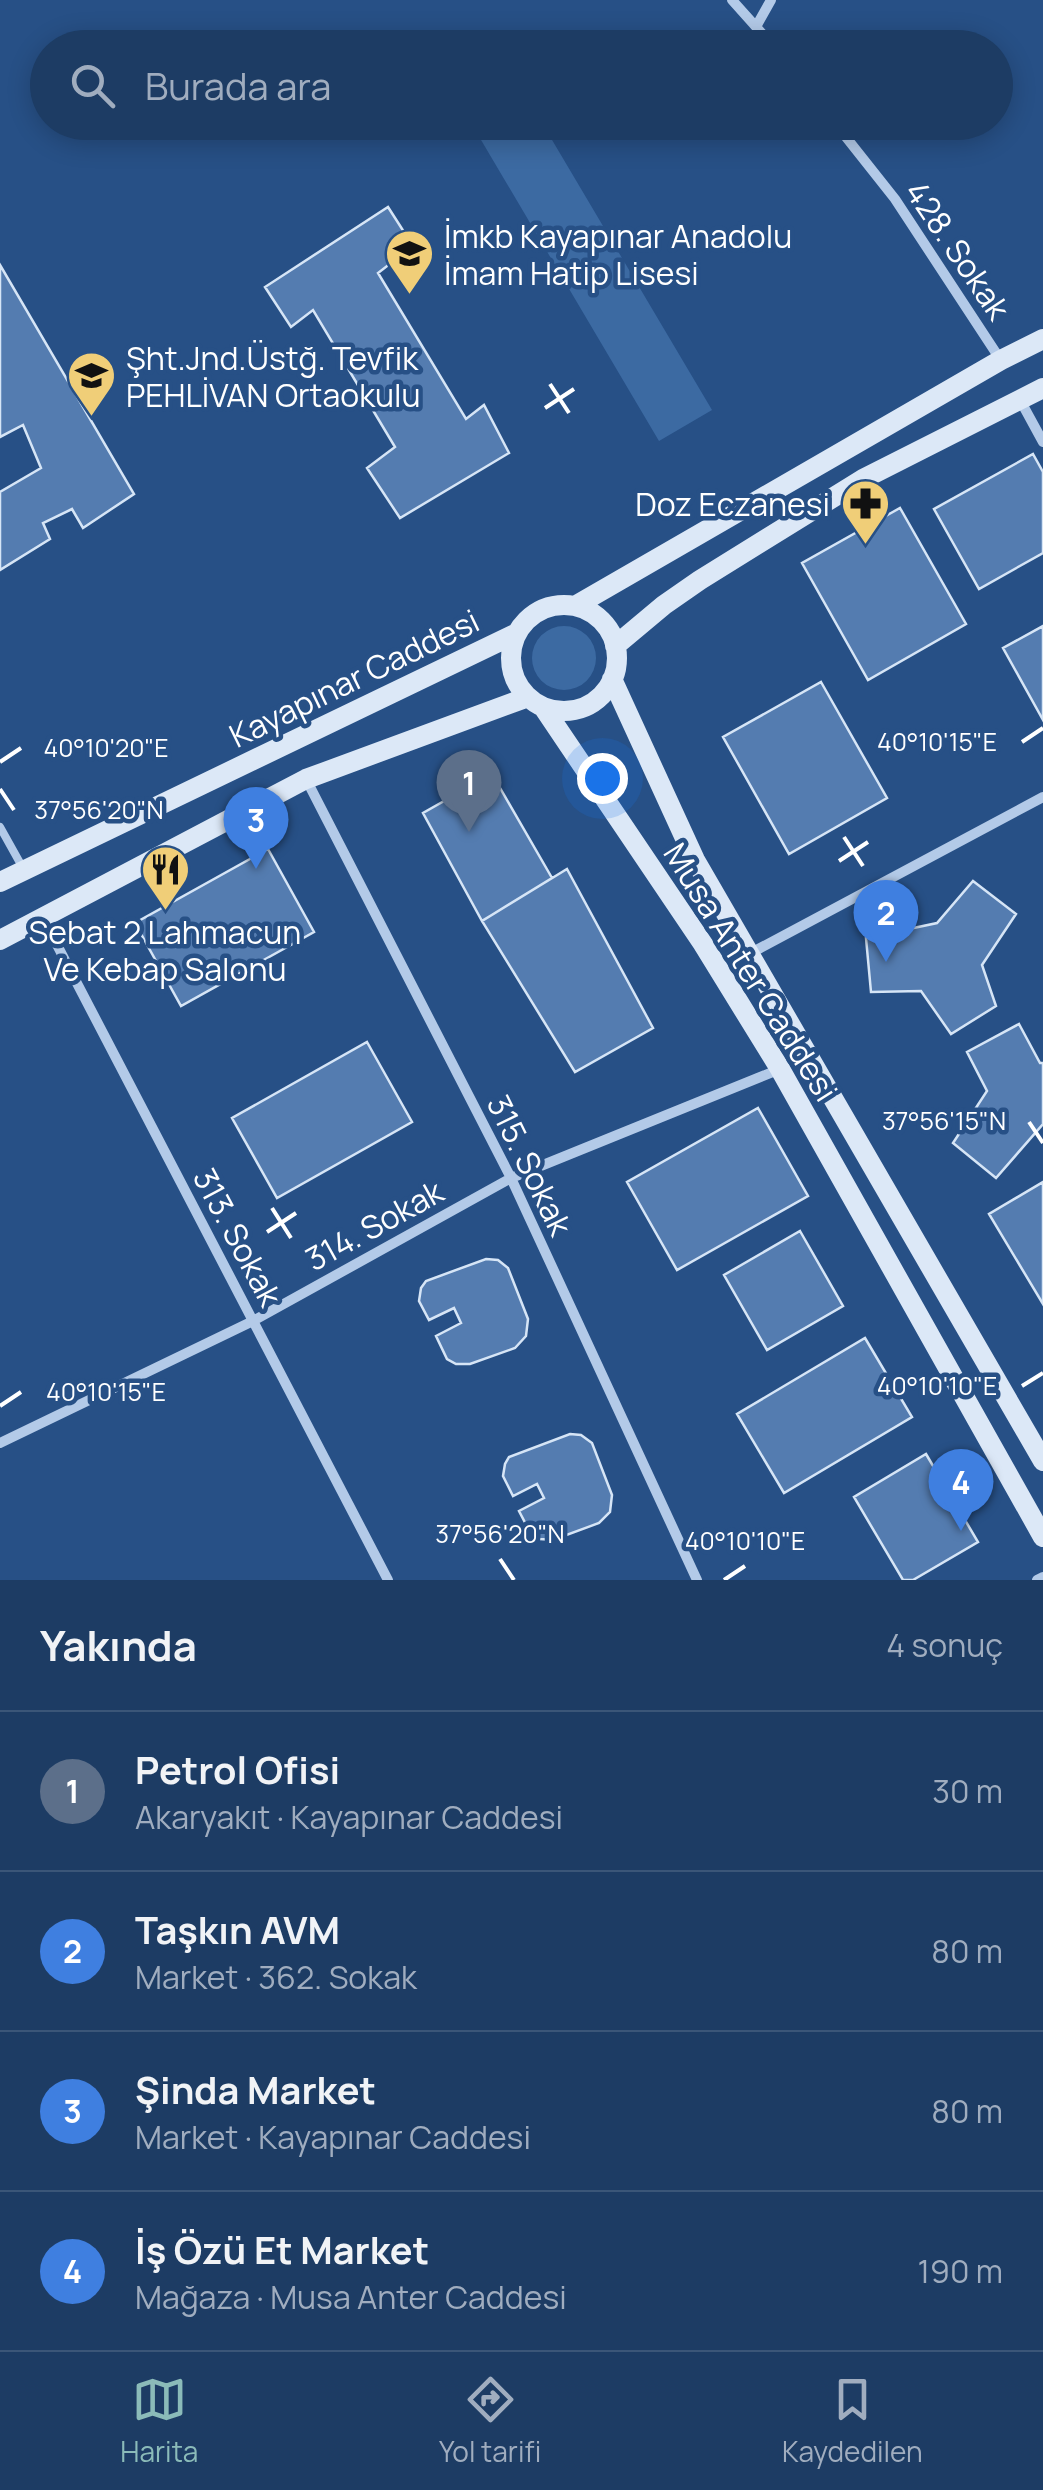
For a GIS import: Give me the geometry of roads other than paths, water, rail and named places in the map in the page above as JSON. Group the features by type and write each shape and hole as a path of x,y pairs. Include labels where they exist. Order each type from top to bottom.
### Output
{"main road":[{"path":"575,606 1043,339"},
{"path":"615,646 700,580 863,478 1043,388"},
{"path":"558,605 575,606 601,620 610,632 616,663 604,693 591,704 559,711 536,702 517,683 511,667 512,649 527,619 558,605"},
{"name":"Kayapınar Caddesi","path":"0,882 517,633"},
{"name":"Musa Anter Caddesi","path":"612,679 695,860 1043,1462"},
{"path":"0,940 306,779 536,702"},
{"name":"Musa Anter Caddesi","path":"536,702 703,944 780,1069 1043,1537"}],"street":[{"path":"732,0 761,30"},
{"path":"757,25 771,0"},
{"name":"428. Sokak","path":"848,140 895,199 1001,360"},
{"path":"1020,400 1043,442"},
{"name":"315. Sokak","path":"306,779 510,1178 697,1580"},
{"path":"749,954 1043,797"},
{"name":"313. Sokak","path":"43,918 388,1580"},
{"name":"314. Sokak","path":"0,1444 254,1321 510,1178 780,1069"}],"lane":[{"path":"1,831 24,870"}],"place":[{"name":"İmkb Kayapınar Anadolu İmam Hatip Lisesi","path":"409,296"},
{"name":"Şht.Jnd.Üstğ. Tevfik PEHLİVAN Ortaokulu","path":"91,418"},
{"name":"Doz Eczanesi","path":"865,546"},
{"name":"Petrol Ofisi","path":"469,832"},
{"name":"Şinda Market","path":"256,869"},
{"name":"Sebat 2 Lahmacun Ve Kebap Salonu","path":"165,912"},
{"name":"Taşkın AVM","path":"886,962"},
{"name":"İş Özü Et Market","path":"961,1531"}]}
